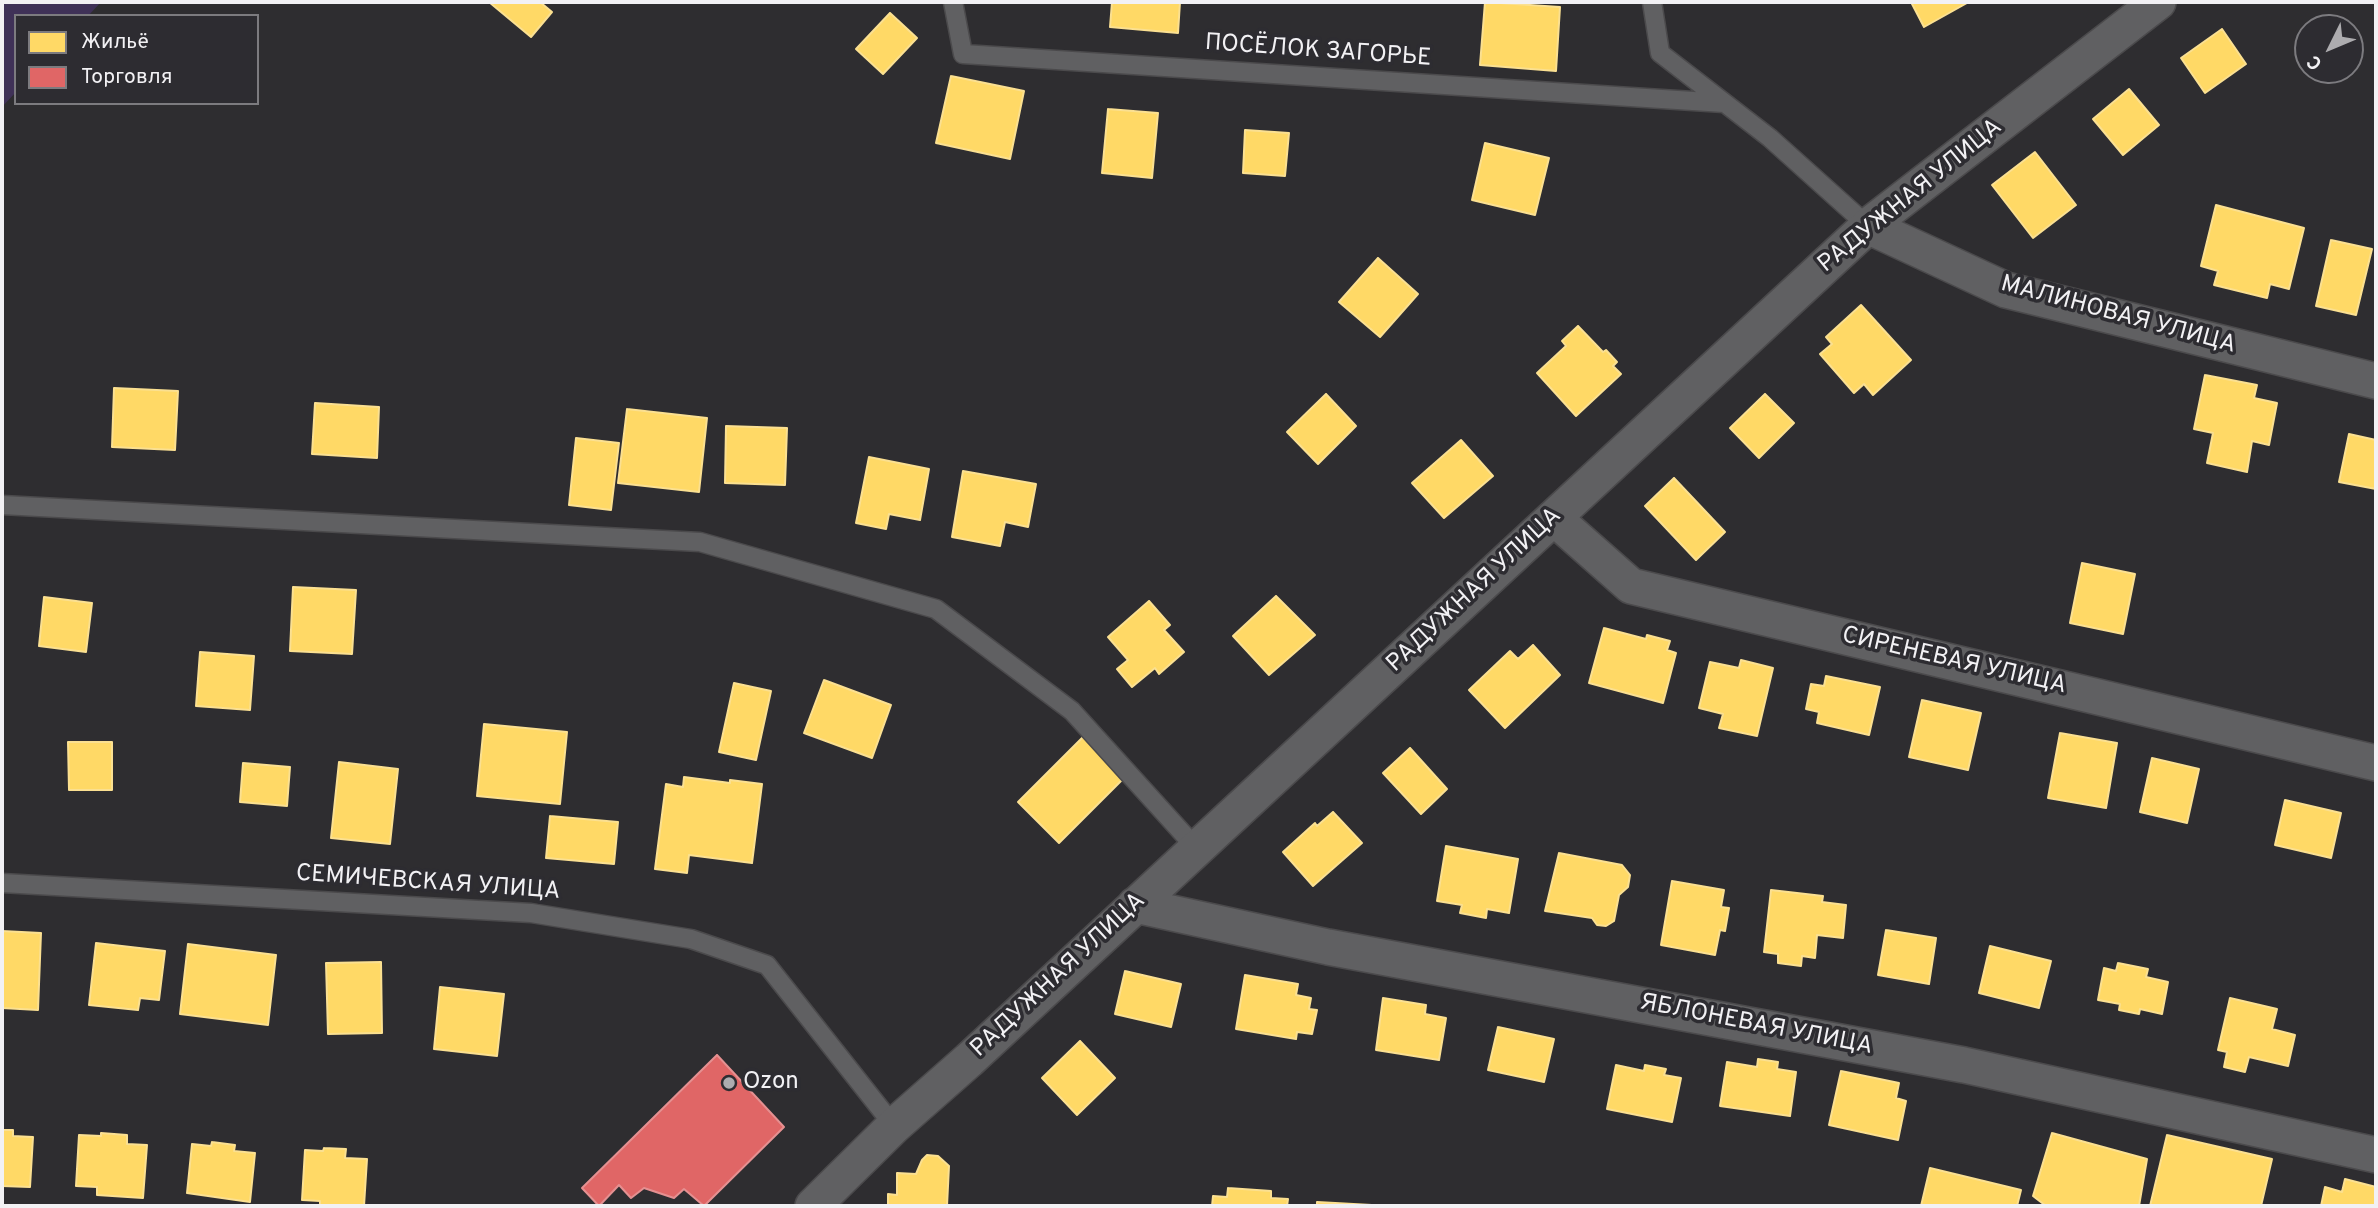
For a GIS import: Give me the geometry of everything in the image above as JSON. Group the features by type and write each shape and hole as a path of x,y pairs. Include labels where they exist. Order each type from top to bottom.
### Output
{"street":[{"name":"РАДУЖНАЯ УЛИЦА","path":"813,1206 894,1126 969,1060 1868,226 2158,2"},
{"name":"МАЛИНОВАЯ УЛИЦА","path":"1868,226 2006,290 2376,382"},
{"name":"СИРЕНЕВАЯ УЛИЦА","path":"1554,518 1631,586 2376,763"},
{"name":"ЯБЛОНЕВАЯ УЛИЦА","path":"1135,905 1328,947 1964,1065 2376,1155"}],"lane":[{"name":"ПОСЁЛОК ЗАГОРЬЕ","path":"953,2 963,54 1724,103"},
{"path":"1652,2 1660,54 1770,138 1868,226"},
{"path":"2,505 699,542 923,605 936,609 1072,711 1197,849"},
{"name":"СЕМИЧЕВСКАЯ УЛИЦА","path":"2,883 531,913 691,939 767,965 894,1126"}],"shaded area":[{"path":"2,2 101,2 90,14 14,14 14,94 2,107"}],"building: Жильё":[{"path":"489,2 540,2 552,12 531,37"},
{"path":"1112,2 1180,2 1178,33 1110,27"},
{"path":"1485,2 1560,7 1556,71 1480,65"},
{"path":"1911,2 1967,2 1967,3 1924,27"},
{"path":"890,13 917,38 883,74 856,49"},
{"path":"2222,29 2246,64 2205,93 2181,58"},
{"path":"951,76 1024,91 1010,159 936,143"},
{"path":"2129,89 2159,125 2123,155 2093,119"},
{"path":"1108,109 1158,113 1152,178 1102,173"},
{"path":"1245,130 1289,133 1285,176 1243,173"},
{"path":"1485,143 1549,158 1535,215 1472,200"},
{"path":"2035,152 2076,205 2033,238 1992,185"},
{"path":"2216,205 2304,228 2289,289 2270,284 2267,298 2214,285 2218,271 2201,266"},
{"path":"2331,240 2372,249 2356,315 2316,306"},
{"path":"1378,258 1418,294 1380,337 1339,302"},
{"path":"1861,305 1911,360 1873,395 1864,384 1854,393 1820,354 1832,344 1826,337"},
{"path":"1578,326 1603,352 1606,350 1617,362 1613,366 1621,374 1576,416 1537,373 1566,346 1562,341"},
{"path":"2205,375 2257,385 2254,398 2277,403 2269,445 2252,441 2247,472 2207,463 2213,433 2194,429"},
{"path":"114,388 178,391 175,450 112,447"},
{"path":"1326,394 1356,426 1318,464 1287,432"},
{"path":"1765,394 1794,423 1759,458 1730,428"},
{"path":"315,403 379,407 377,458 312,454"},
{"path":"627,409 707,418 699,492 618,483"},
{"path":"726,426 787,428 785,485 725,483"},
{"path":"2349,434 2376,440 2376,489 2339,482"},
{"path":"576,438 619,443 611,510 569,505"},
{"path":"1461,440 1493,476 1444,518 1412,483"},
{"path":"869,457 929,469 920,520 889,514 886,529 856,523"},
{"path":"963,471 1036,484 1028,527 1005,522 1000,546 952,537"},
{"path":"1674,478 1725,532 1696,560 1645,506"},
{"path":"2082,563 2135,574 2123,634 2070,623"},
{"path":"293,587 356,590 352,654 290,651"},
{"path":"1276,596 1315,635 1269,675 1233,636"},
{"path":"44,597 92,603 86,652 39,646"},
{"path":"1149,601 1170,625 1164,630 1184,652 1159,674 1155,668 1132,687 1117,669 1128,660 1108,637"},
{"path":"1604,628 1646,639 1647,635 1670,641 1667,650 1676,653 1663,703 1589,683"},
{"path":"1533,645 1560,675 1505,728 1469,690 1510,651 1518,659"},
{"path":"200,652 254,656 250,710 196,706"},
{"path":"1741,660 1773,668 1757,736 1719,728 1723,714 1699,708 1710,662 1739,668"},
{"path":"1826,676 1880,687 1869,735 1817,723 1819,712 1806,709 1811,684 1824,686"},
{"path":"824,680 891,705 872,758 804,733"},
{"path":"734,683 771,691 756,760 719,752"},
{"path":"1922,700 1981,713 1968,770 1909,757"},
{"path":"484,724 567,732 560,804 477,796"},
{"path":"2060,733 2117,743 2106,808 2048,798"},
{"path":"1084,736 1125,777 1059,843 1018,802"},
{"path":"68,742 112,742 112,790 69,790"},
{"path":"1410,748 1447,789 1421,814 1383,773"},
{"path":"2152,758 2199,769 2187,823 2140,812"},
{"path":"339,762 398,769 390,844 331,838"},
{"path":"243,763 290,767 287,806 240,802"},
{"path":"684,777 762,784 752,863 689,855 687,873 655,869 666,784 683,787"},
{"path":"2285,800 2341,813 2331,858 2275,845"},
{"path":"1333,812 1362,843 1313,886 1283,852 1315,823 1317,826"},
{"path":"550,816 618,822 614,864 546,858"},
{"path":"1446,846 1518,859 1509,913 1487,909 1486,918 1460,913 1462,905 1437,901"},
{"path":"1559,853 1622,865 1630,875 1628,887 1619,895 1614,921 1606,926 1597,925 1592,918 1545,911"},
{"path":"1672,881 1724,890 1721,907 1729,908 1725,931 1720,930 1715,955 1661,945"},
{"path":"1771,890 1823,896 1822,902 1846,905 1843,938 1817,935 1815,958 1802,956 1801,966 1778,963 1778,954 1764,952"},
{"path":"1886,930 1936,938 1929,984 1878,975"},
{"path":"2,931 41,933 38,1010 2,1008"},
{"path":"96,943 165,951 159,1000 140,998 138,1010 89,1005"},
{"path":"188,944 276,955 268,1025 180,1014"},
{"path":"1990,946 2051,961 2039,1008 1979,993"},
{"path":"381,962 382,1033 328,1034 326,963"},
{"path":"2118,963 2148,969 2146,977 2168,982 2162,1014 2140,1009 2139,1014 2119,1010 2120,1004 2098,1000 2104,968 2116,971"},
{"path":"1125,971 1181,984 1171,1027 1115,1014"},
{"path":"1245,975 1298,984 1296,995 1311,998 1309,1009 1317,1010 1312,1034 1297,1032 1296,1039 1236,1029"},
{"path":"440,987 504,994 497,1056 434,1049"},
{"path":"1383,998 1426,1005 1425,1014 1446,1018 1439,1060 1376,1050"},
{"path":"2230,998 2277,1009 2272,1029 2295,1035 2288,1066 2249,1057 2245,1072 2224,1067 2227,1052 2218,1050"},
{"path":"1498,1027 1554,1039 1544,1082 1488,1070"},
{"path":"1080,1041 1115,1078 1077,1115 1042,1078"},
{"path":"1758,1059 1778,1062 1777,1069 1796,1072 1790,1116 1720,1106 1727,1062 1757,1067"},
{"path":"1616,1065 1644,1071 1645,1065 1666,1069 1664,1075 1681,1078 1672,1122 1607,1109"},
{"path":"1841,1071 1899,1083 1896,1098 1906,1101 1898,1140 1829,1125"},
{"path":"2,1130 13,1130 13,1136 33,1137 30,1187 2,1186"},
{"path":"101,1133 127,1135 127,1144 147,1145 143,1198 97,1195 97,1187 76,1186 79,1135 101,1136"},
{"path":"2052,1133 2147,1159 2139,1206 2046,1206 2033,1196"},
{"path":"2167,1135 2272,1159 2261,1206 2150,1206"},
{"path":"212,1142 235,1145 234,1151 255,1153 250,1202 187,1193 192,1144 211,1146"},
{"path":"324,1148 346,1149 345,1158 367,1159 364,1206 320,1205 320,1201 302,1200 305,1150 323,1151"},
{"path":"927,1155 938,1156 949,1166 947,1206 888,1206 888,1194 897,1195 897,1173 916,1174"},
{"path":"1930,1168 2021,1190 2017,1206 1921,1206"},
{"path":"2345,1179 2376,1187 2376,1206 2321,1206 2325,1187 2342,1192"},
{"path":"1228,1188 1271,1191 1271,1198 1288,1199 1287,1206 1212,1206 1213,1196 1227,1197"},
{"path":"1317,1202 1390,1206 1317,1206"}],"building: Торговля":[{"path":"717,1055 784,1127 704,1206 684,1189 674,1198 644,1188 631,1198 619,1185 599,1206 582,1188"}],"place":[{"name":"Ozon","path":"729,1083"}]}
